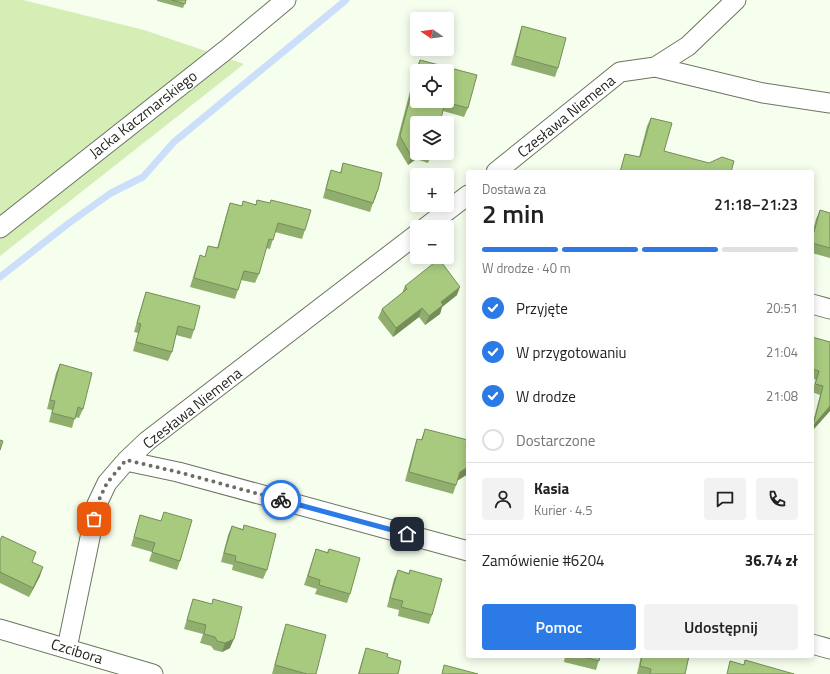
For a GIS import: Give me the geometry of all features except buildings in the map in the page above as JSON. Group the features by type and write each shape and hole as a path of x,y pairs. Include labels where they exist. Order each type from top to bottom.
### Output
{"street":[{"name":"Jacka Kaczmarskiego","path":"0,228 227,49 286,0"},
{"name":"Czesława Niemena","path":"498,170 620,72 655,67 688,46 736,0"},
{"path":"655,67 763,93 830,103"},
{"path":"437,220 463,204"},
{"name":"Czesława Niemena","path":"67,648 97,504 107,483 126,460 148,441 410,239"},
{"path":"814,304 830,308"},
{"path":"126,460 186,474 466,550"},
{"name":"Czcibora","path":"0,628 153,674"},
{"path":"814,645 830,649"}],"green space":[{"path":"0,0 23,0 144,30 244,64 0,256"}],"waterway":[{"path":"0,277 69,223 111,193 143,177 174,142 346,0"}],"way so far":[{"path":"94,519 97,504 107,483 126,460 178,472 281,500"}],"route":[{"path":"281,500 407,534"}]}
